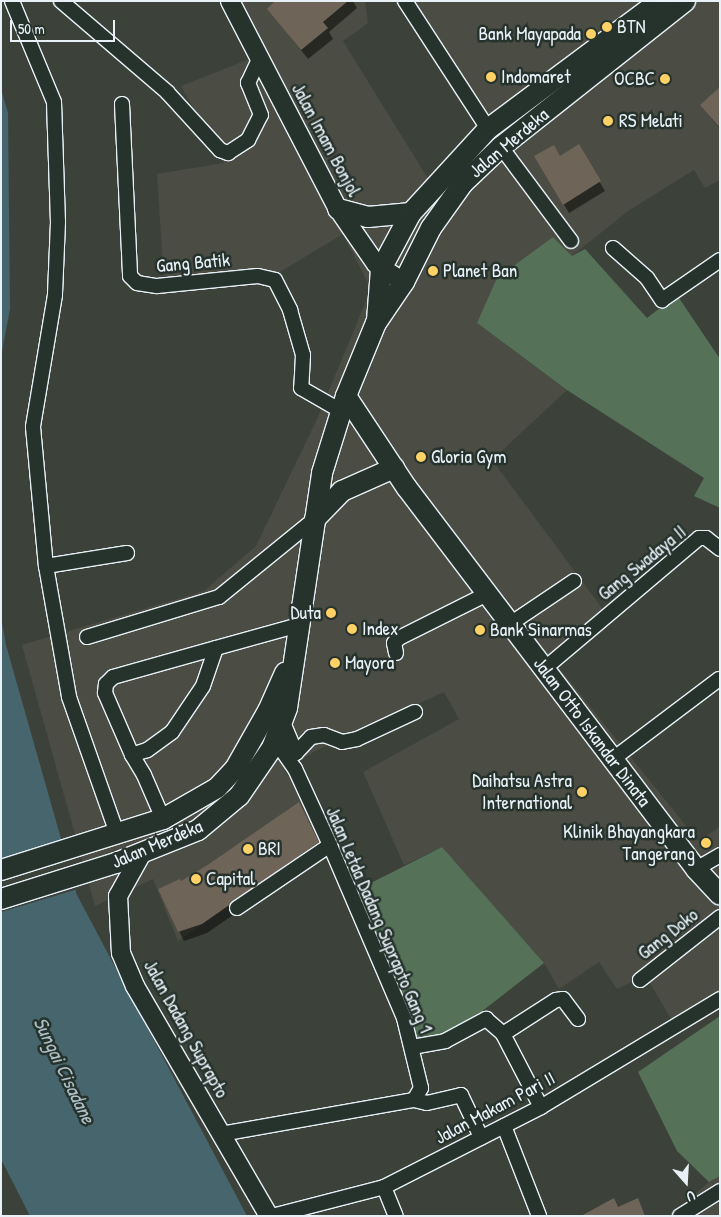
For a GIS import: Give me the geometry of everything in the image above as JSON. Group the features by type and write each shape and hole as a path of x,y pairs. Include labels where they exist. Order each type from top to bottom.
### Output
{"highway":[{"name":"Jalan Merdeka","path":"376,323 381,269 410,214 488,129 595,63 685,1"},
{"name":"Jalan Merdeka","path":"1,899 116,863 198,830 240,796 275,740 282,720 322,473 343,404 376,323 404,282 431,228 462,183 595,63 650,5"},
{"path":"338,209 368,217 410,214"},
{"name":"Jalan Otto Iskandar Dinata","path":"343,404 394,468 487,594 696,869 720,895"},
{"path":"315,519 342,491 394,468"},
{"name":"Jalan Merdeka","path":"1,870 163,819 217,788 235,769 268,711 294,650"}],"main road":[{"name":"Jalan Imam Bonjol","path":"230,1 338,209 381,269 404,282"},
{"name":"Jalan Dadang Suprapto","path":"142,853 118,896 121,953 135,986 270,1216"}],"street":[{"path":"12,1 54,102 58,222 55,295 33,427 46,566 69,697 112,834"},
{"path":"61,1 167,92 220,150 228,153 248,140 261,115 248,83 263,66"},
{"path":"405,1 488,129"},
{"name":"Gang Batik","path":"122,104 130,276 137,283 157,286 258,276 274,280 290,310 303,355 301,388 343,404"},
{"path":"501,146 572,241"},
{"path":"613,248 646,278 662,300 720,260"},
{"path":"87,637 220,596 315,519"},
{"name":"Gang Swadaya II","path":"544,669 699,538 706,538 720,549"},
{"path":"46,566 128,553"},
{"path":"510,624 574,581"},
{"path":"396,653 394,643 399,638 487,594"},
{"path":"163,819 144,774 132,756 105,693 106,684 113,677 299,624"},
{"path":"132,756 147,750 172,732 203,686 216,648"},
{"path":"613,760 719,679"},
{"path":"282,720 296,753 311,737 324,735 342,742 357,739 416,712"},
{"name":"Jalan Letda Dadang Suprapto Gang 1","path":"275,740 294,770 330,845 404,1018 421,1088 414,1100"},
{"path":"237,908 330,845"},
{"path":"696,869 720,855"},
{"name":"Gang Doko","path":"640,980 720,917"},
{"path":"503,1034 556,1000 563,999 578,1019"},
{"name":"Jalan Makam Pari II","path":"270,1216 384,1186 540,1107 720,999"},
{"path":"412,1048 445,1041 486,1019 503,1034 540,1107"},
{"path":"221,1134 414,1100 427,1103 461,1095 481,1137"},
{"path":"504,1126 539,1216"},
{"path":"384,1186 396,1216"},
{"path":"680,1216 720,1191"}],"shaded area":[{"path":"222,1 365,1 368,23 343,41 435,190 494,135 411,1 720,1 720,180 705,188 694,170 628,211 572,256 553,237 477,323 567,390 492,460 608,616 552,659 699,842 720,826 720,1009 679,1032 645,975 617,989 599,962 559,989 544,963 442,847 404,865 363,772 459,719 444,692 317,750 284,770 332,836 178,941 153,879 95,906 22,645 204,591 256,546 317,419 371,289 343,234 278,273 164,282 157,174 224,163 181,86 252,58"},
{"path":"720,1176 720,1216 670,1216 709,1182"}],"green space":[{"path":"553,237 572,256 585,249 647,318 677,295 720,359 720,508 694,496 704,478 567,390 477,323 497,278"},
{"path":"442,847 544,963 445,1040 418,1040 359,889"},
{"path":"720,1016 720,1176 709,1182 677,1151 638,1072"}],"water":[{"path":"1,89 8,113 10,309 1,357"},
{"name":"Sungai Cisadane","path":"1,617 6,645 77,895 247,1216 30,1216 1,1159"}],"pier":[{"path":"65,847 78,889 1,912 1,866"}],"building":[{"path":"275,1 348,1 323,22 328,28 301,50 267,9"},
{"path":"720,87 720,128 700,105"},
{"path":"579,144 601,181 563,205 534,156 554,145 560,156"},
{"path":"299,802 319,842 202,924 178,932 158,889 180,879 181,881 209,864"},
{"path":"614,1198 618,1207 638,1198 645,1216 581,1216"}],"place":[{"name":"BTN","path":"607,27"},
{"name":"Bank Mayapada","path":"591,34"},
{"name":"Indomaret","path":"491,77"},
{"name":"OCBC","path":"665,79"},
{"name":"RS Melati","path":"608,121"},
{"name":"Planet Ban","path":"433,271"},
{"name":"Gloria Gym","path":"421,457"},
{"name":"Duta","path":"331,613"},
{"name":"Index","path":"352,629"},
{"name":"Bank Sinarmas","path":"480,630"},
{"name":"Mayora","path":"335,663"},
{"name":"Daihatsu Astra International","path":"582,792"},
{"name":"Klinik Bhayangkara Tangerang","path":"706,843"},
{"name":"BRI","path":"248,849"},
{"name":"Capital","path":"196,879"}]}
